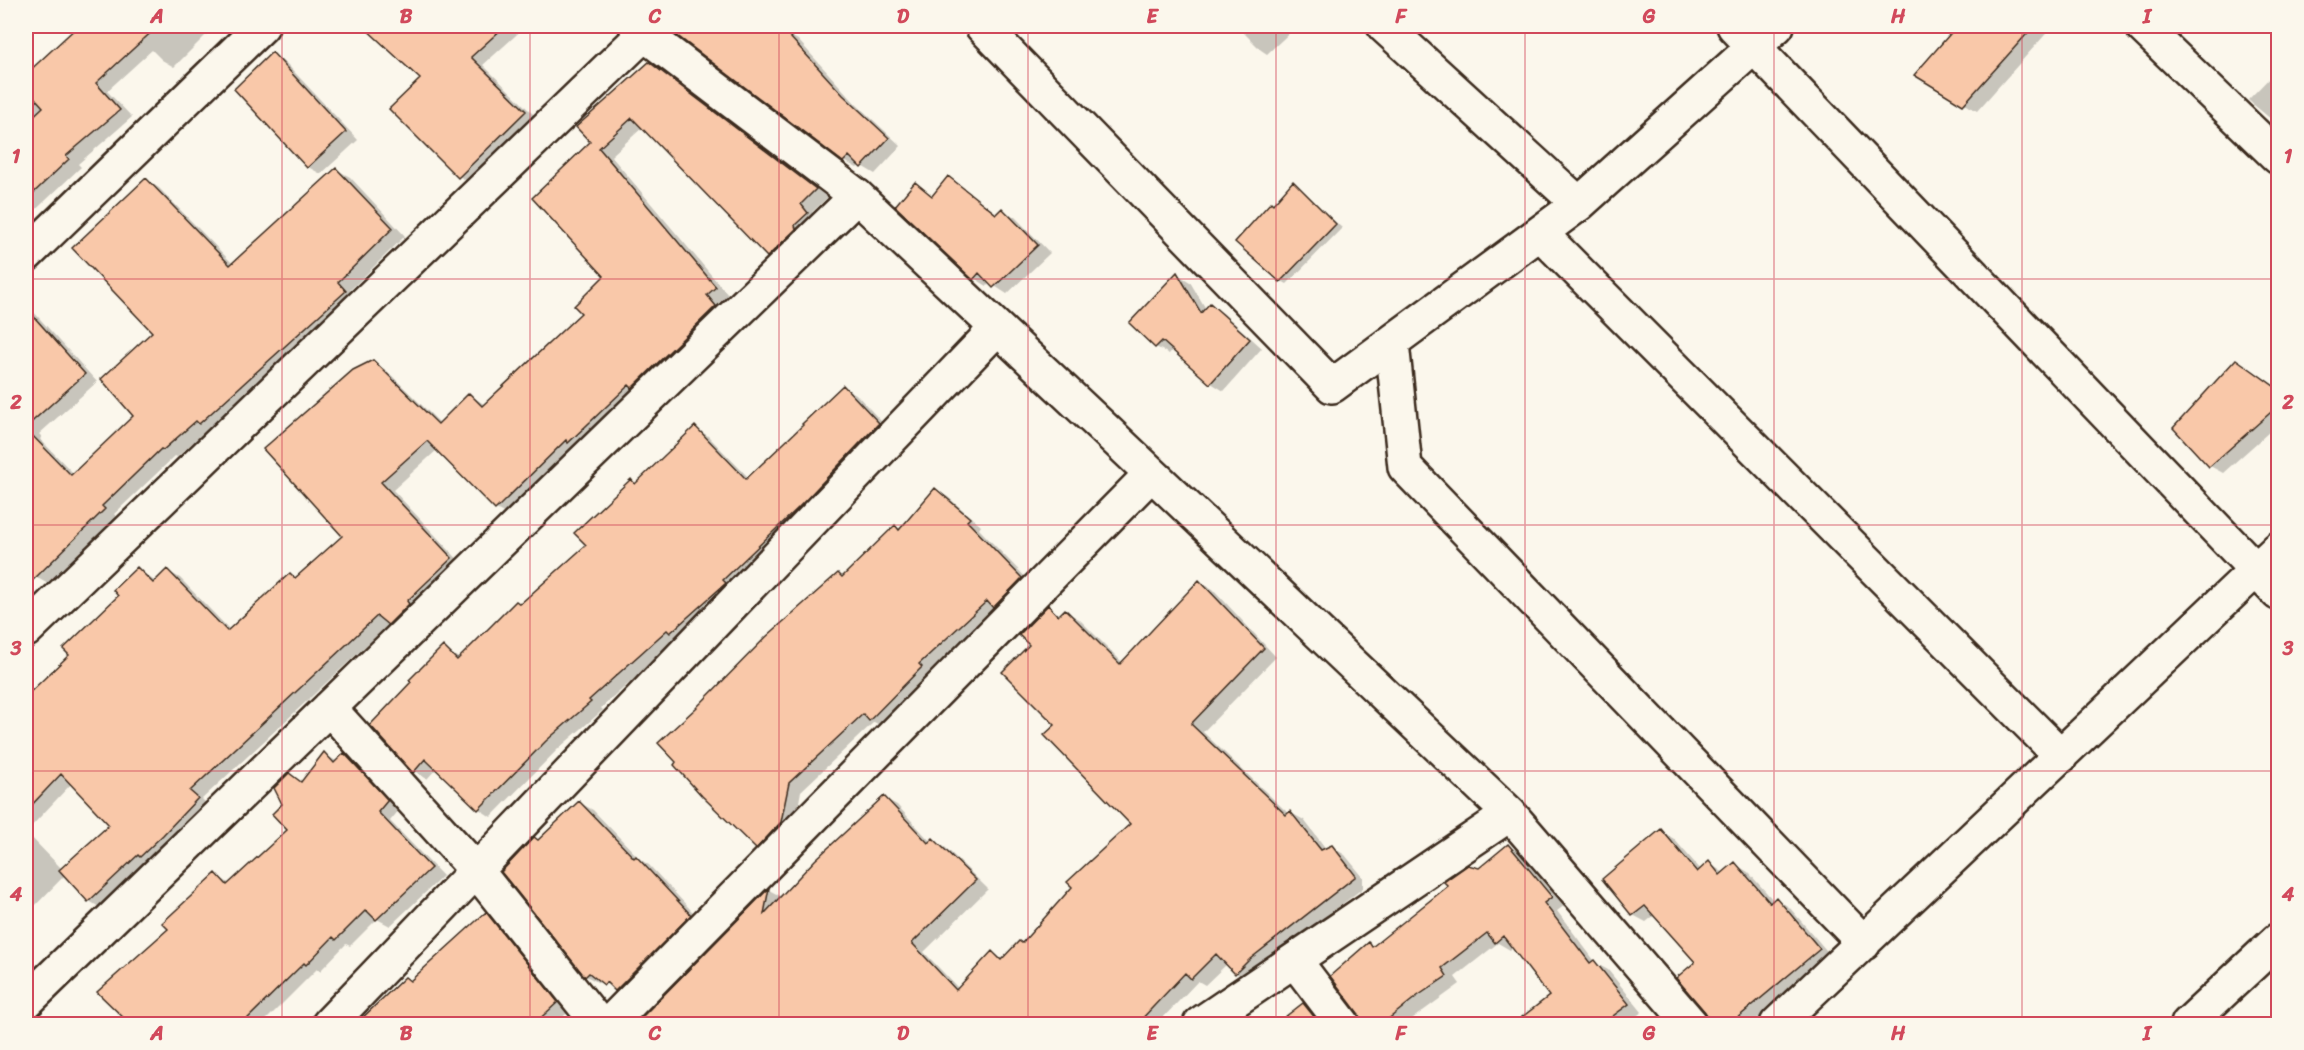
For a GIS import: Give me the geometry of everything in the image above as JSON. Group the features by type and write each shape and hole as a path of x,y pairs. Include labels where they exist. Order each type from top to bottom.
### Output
{"street":[{"path":"26,255 262,26"},
{"path":"982,26 1332,386 1579,204 1755,32 2271,571 2061,756 1778,1024"},
{"path":"1384,26 1579,204"},
{"path":"2142,26 2278,157"},
{"path":"26,630 640,30 857,196 997,328 1510,814 1691,1024"},
{"path":"31,1015 329,708 857,196"},
{"path":"1540,233 2061,756"},
{"path":"329,1024 997,328"},
{"path":"1392,343 1405,466 1864,943"},
{"path":"609,1024 1151,474"},
{"path":"329,708 477,870 599,1024"},
{"path":"1200,1024 1510,814"},
{"path":"2188,1024 2278,940"},
{"path":"1295,961 1343,1024"}],"building":[{"path":"78,26 158,26 96,83 120,110 66,156 69,159 26,200 26,123 43,107 26,88 26,74"},
{"path":"363,26 505,26 471,57 526,111 458,178 389,109 420,79"},
{"path":"675,26 780,26 843,95 889,138 861,168 849,156 843,162 671,31"},
{"path":"1957,26 2034,26 1963,105 1914,75"},
{"path":"272,52 346,132 307,168 234,89"},
{"path":"649,62 816,189 801,204 808,213 795,225 796,229 767,257 632,118 599,148 716,287 707,295 716,306 632,388 629,385 568,443 566,440 495,510 427,441 381,482 452,558 407,601 409,604 388,625 377,616 190,791 198,798 140,857 138,855 88,902 59,870 109,825 61,774 26,811 26,696 69,655 63,649 118,596 113,590 137,567 153,583 167,569 227,631 290,573 295,578 342,536 263,449 353,370 373,360 438,424 469,393 482,406 581,313 574,306 604,276 532,198 590,142 576,127"},
{"path":"336,168 393,228 338,282 346,291 199,424 196,421 163,450 161,449 102,506 105,509 26,587 26,429 71,475 133,416 101,379 152,332 72,248 146,178 230,265"},
{"path":"948,176 996,214 1002,208 1038,245 993,288 979,273 973,280 895,206 915,182 932,196"},
{"path":"1293,181 1336,224 1280,282 1235,242"},
{"path":"1177,272 1201,313 1210,303 1250,339 1210,384 1162,341 1155,348 1129,323"},
{"path":"26,308 85,374 26,427"},
{"path":"2236,359 2278,389 2278,406 2209,467 2173,428"},
{"path":"843,385 879,423 798,508 723,580 726,583 670,633 667,630 589,700 591,702 546,741 478,810 425,759 413,773 370,725 411,682 409,680 443,646 457,660 516,601 520,604 586,545 574,533 631,479 635,484 695,426 746,479"},
{"path":"935,488 970,518 967,521 1022,578 993,608 987,601 919,664 922,667 869,721 863,714 789,783 781,822 756,849 702,796 658,743 766,637 838,573 842,577 895,525 899,530"},
{"path":"1199,580 1264,648 1191,724 1286,815 1290,811 1321,850 1332,845 1356,876 1250,959 1235,974 1216,954 1191,979 1185,973 1137,1024 647,1024 641,1018 769,888 764,914 815,860 884,796 928,843 933,838 976,880 912,943 956,990 992,951 1001,960 1019,941 1022,943 1072,887 1067,882 1130,824 1044,735 1055,725 1002,672 1029,645 1019,635 1048,605 1058,616 1065,609 1120,664"},
{"path":"324,752 334,763 344,753 388,800 378,812 431,868 376,920 366,910 336,940 333,937 242,1024 130,1024 97,992 168,929 162,923 216,873 227,885 287,830 272,814 282,804 274,788 289,773 301,782"},
{"path":"579,801 634,858 636,856 691,915 615,991 606,982 604,985 589,973 585,977 501,872 534,837 538,840"},
{"path":"1661,829 1697,872 1709,861 1720,875 1735,862 1770,903 1776,897 1820,949 1730,1024 1712,1024 1705,1012 1676,978 1695,962 1645,906 1632,916 1602,879"},
{"path":"1508,844 1552,897 1544,903 1590,963 1594,960 1629,1004 1602,1024 1513,1024 1549,996 1503,936 1495,943 1487,933 1442,968 1447,976 1382,1024 1361,1024 1358,1013 1330,976 1369,942 1372,947 1448,886 1444,882 1448,879 1468,865 1479,868"},
{"path":"486,912 558,1002 534,1024 356,1024 405,977 410,981"},
{"path":"1303,1003 1320,1024 1276,1024"}]}
